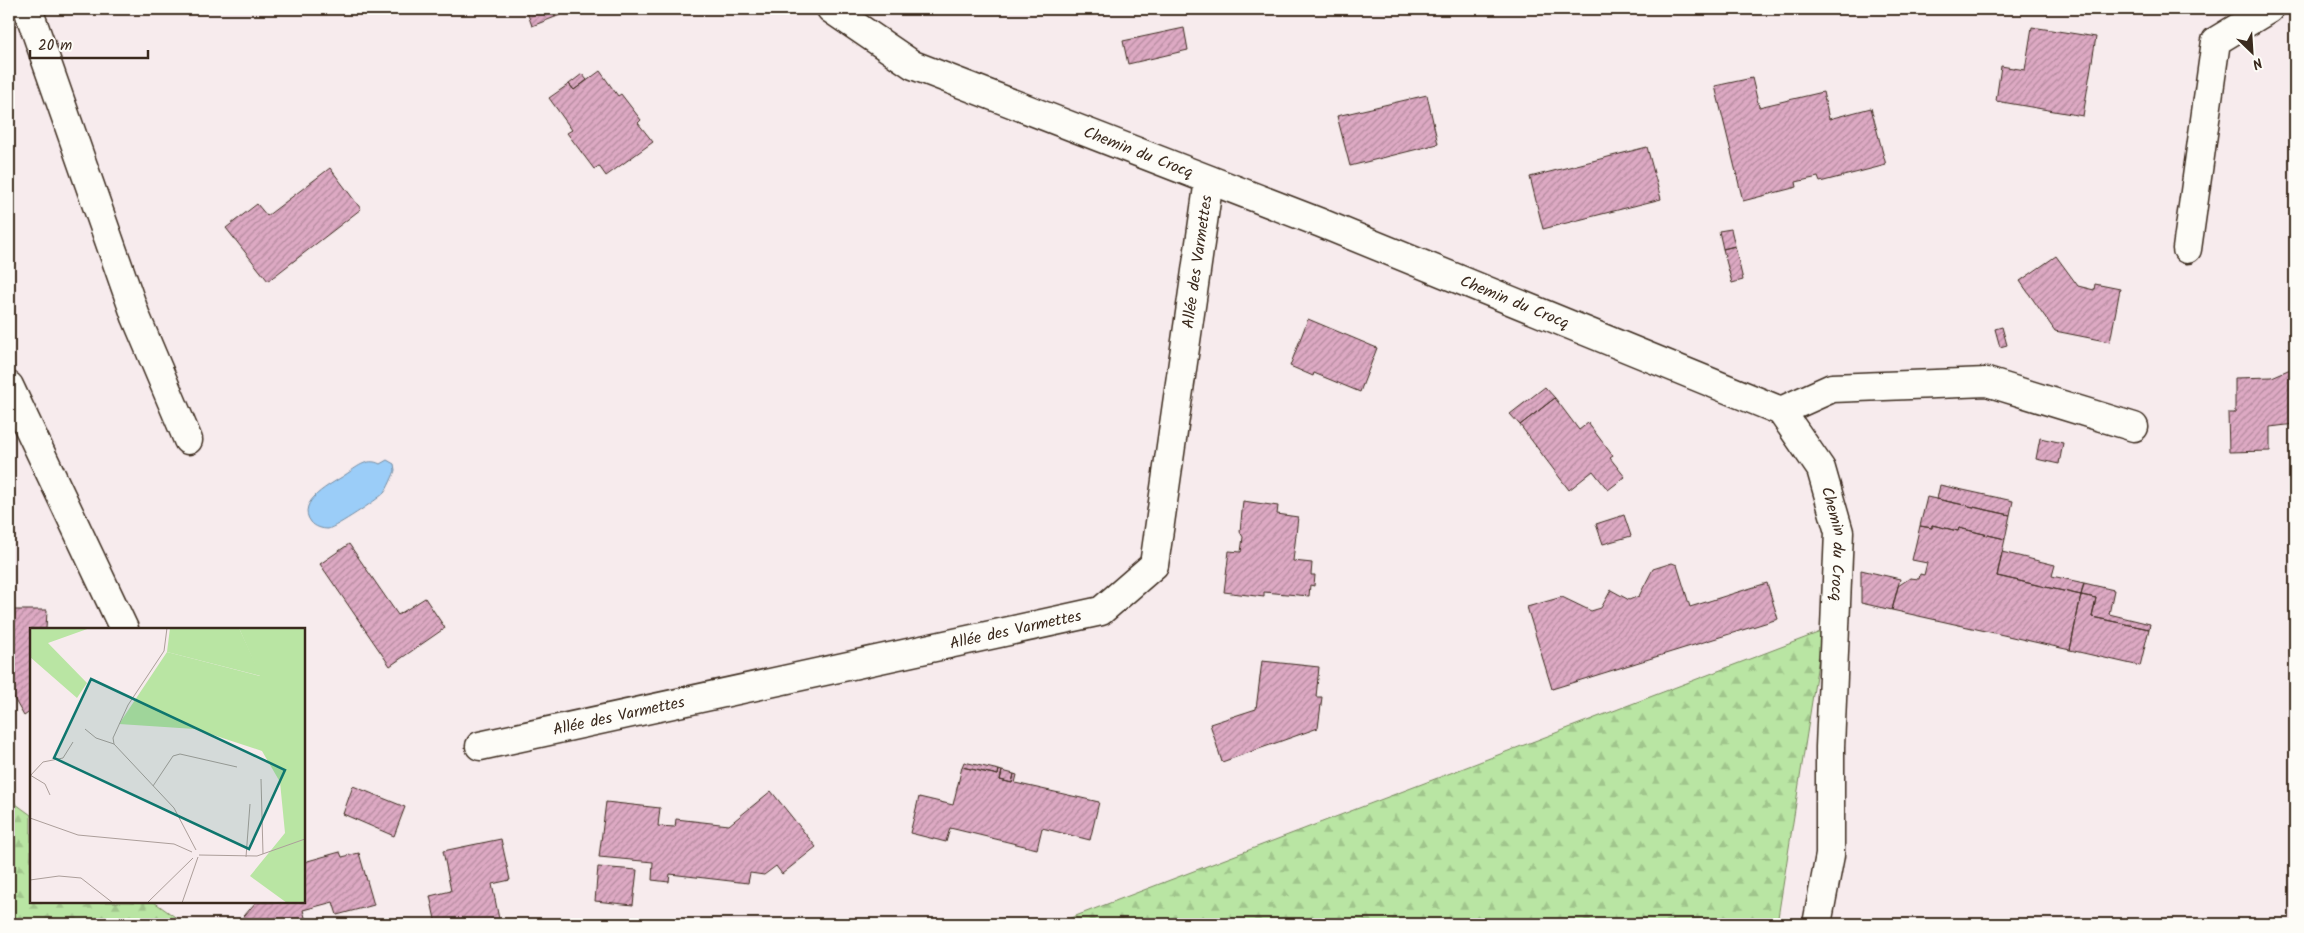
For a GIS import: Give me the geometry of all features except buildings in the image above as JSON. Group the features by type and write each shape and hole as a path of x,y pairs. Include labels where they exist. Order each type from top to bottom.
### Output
{"street":[{"path":"28,9 136,317 188,440"},
{"name":"Chemin du Crocq","path":"831,9 913,65 1321,223 1781,411 1821,469 1839,532 1830,747 1830,855 1817,924"},
{"path":"2187,249 2216,41 2269,9"},
{"name":"Allée des Varmettes","path":"480,746 1101,611 1154,565 1209,180"},
{"path":"1781,411 1832,388 1987,382 2134,427"},
{"path":"9,386 124,628"}],"green space":[{"path":"1823,631 1777,924 1037,924 1060,922"},
{"path":"9,799 30,814 30,903 155,903 185,924 9,924"}],"water":[{"path":"387,460 394,464 395,470 384,493 347,519 328,529 323,529 311,522 307,514 308,507 311,500 324,488 362,464 375,462 380,464"}]}
